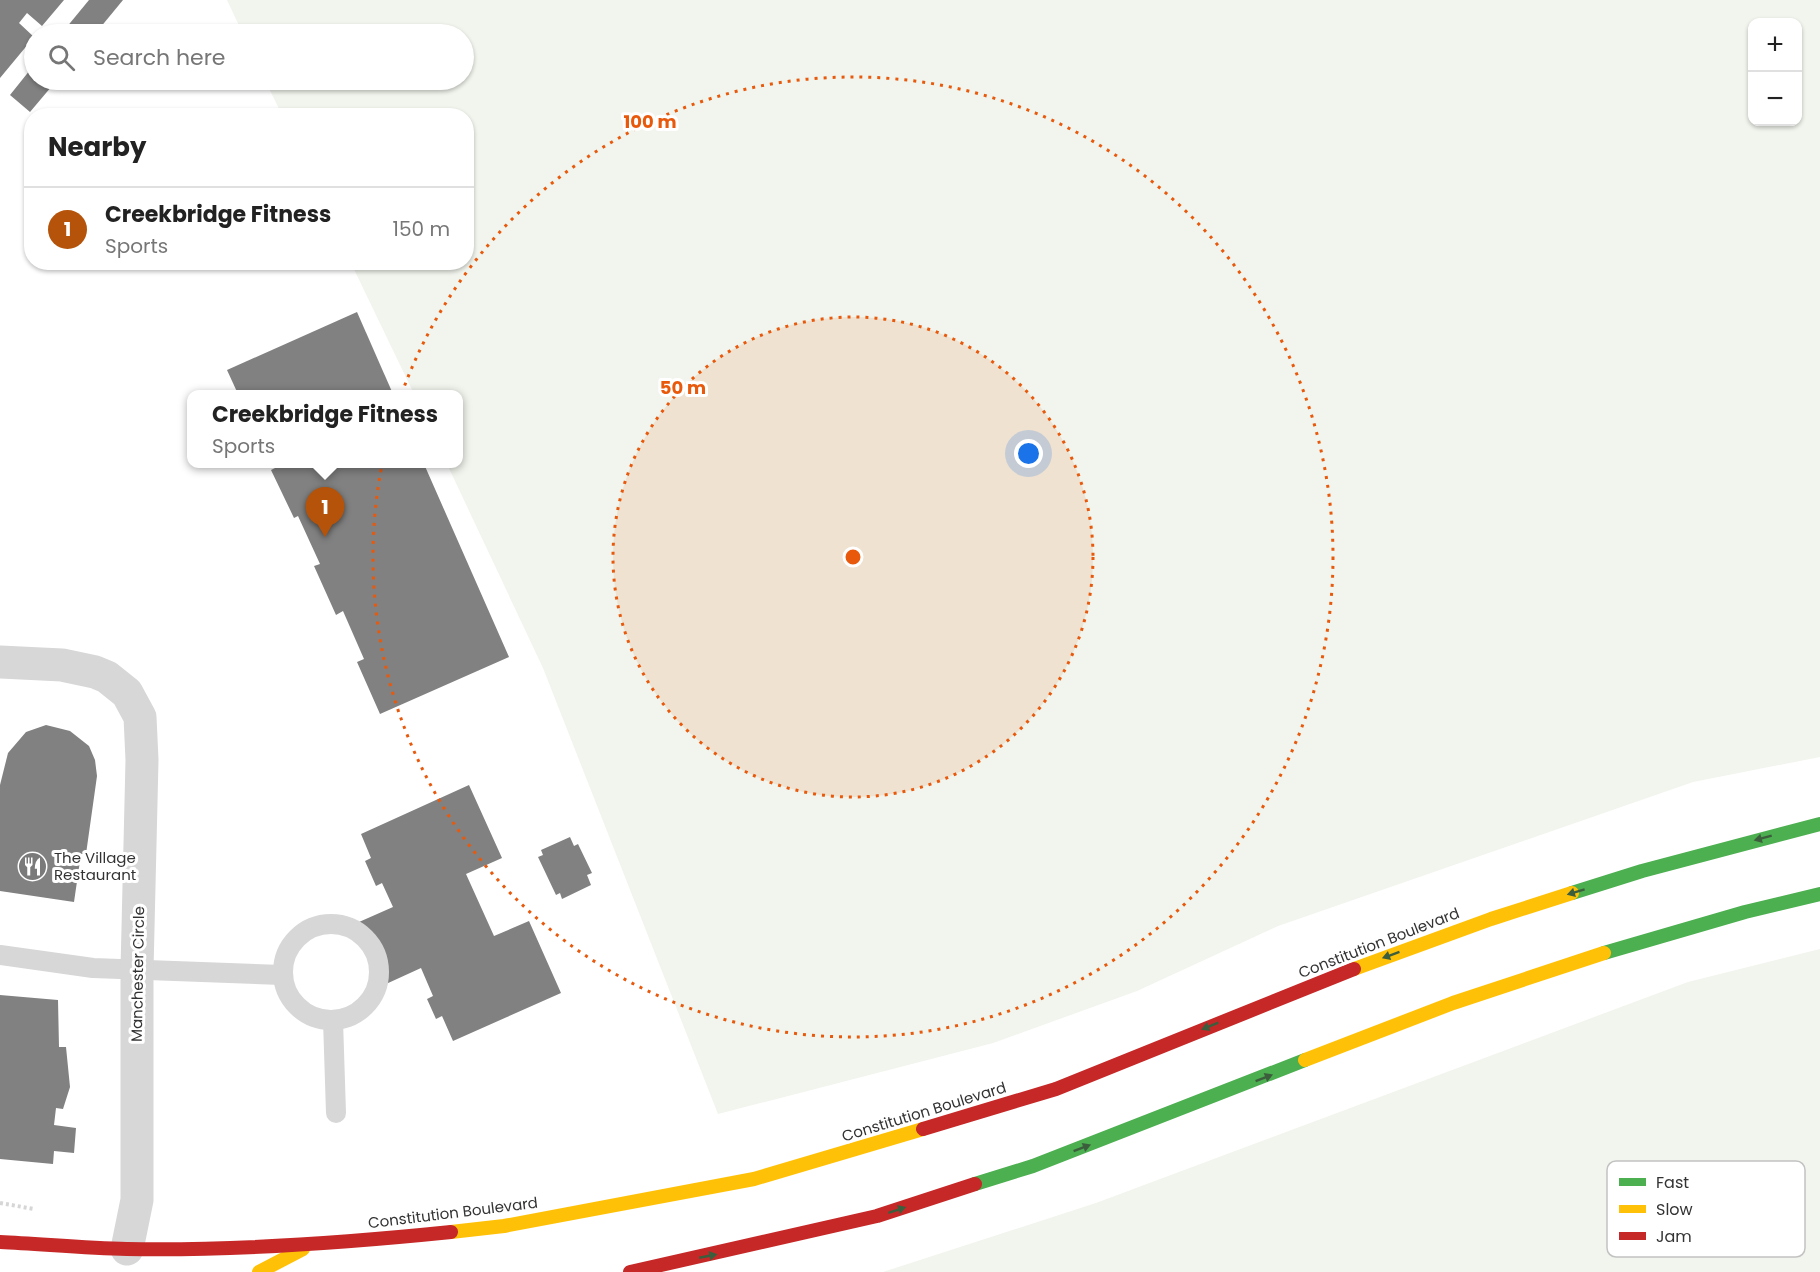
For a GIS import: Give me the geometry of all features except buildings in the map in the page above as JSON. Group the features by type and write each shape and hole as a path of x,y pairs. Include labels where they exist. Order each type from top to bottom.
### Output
{"main road":[{"name":"Constitution Boulevard","path":"0,1242 124,1254 375,1240 504,1226 626,1205 765,1176 1056,1089 1372,962 1491,919 1642,871 1820,825"},
{"path":"630,1272 736,1250 888,1213 1033,1167 1453,1003 1616,949 1745,912 1820,894"},
{"path":"258,1272 313,1244"}],"street":[{"name":"Manchester Circle","path":"0,662 62,665 95,672 118,685 135,704 140,717 142,760 136,970 137,1200 124,1254"}],"lane":[{"path":"325,924 341,925 356,931 368,941 376,956 380,972 377,988 370,1002 358,1013 344,1019 333,1020 312,1018 299,1009 289,997 282,975 286,951 296,938 309,928 325,924"},
{"path":"0,956 93,968 282,975"},
{"path":"333,1020 336,1113"}],"path":[{"path":"0,1203 40,1210"}],"shaded area":[{"path":"227,0 1820,0 1820,757 1693,782 1278,926 1137,991 993,1043 718,1114 543,668 449,468 463,468 463,390 412,390 354,270 474,270 474,108 279,108 270,90 474,90 474,24 238,24"},
{"path":"1820,949 1820,1272 883,1272 1096,1203 1688,982"}],"traffic: fast":[{"path":"1572,893 1642,871 1820,824"},
{"path":"1604,953 1745,912 1820,894"},
{"path":"975,1184 1033,1166 1305,1060"}],"traffic: slow":[{"path":"1354,969 1491,919 1572,893"},
{"path":"1305,1060 1453,1003 1604,953"},
{"path":"451,1232 504,1226 754,1179 923,1129"},
{"path":"259,1272 303,1249"}],"traffic: jam":[{"path":"923,1129 1056,1089 1354,969"},
{"path":"630,1272 877,1216 975,1184"},
{"path":"0,1242 111,1248 208,1249 330,1243 451,1232"}],"place":[{"name":"Creekbridge Fitness","path":"325,537"},
{"name":"The Village Restaurant","path":"33,867"}]}
